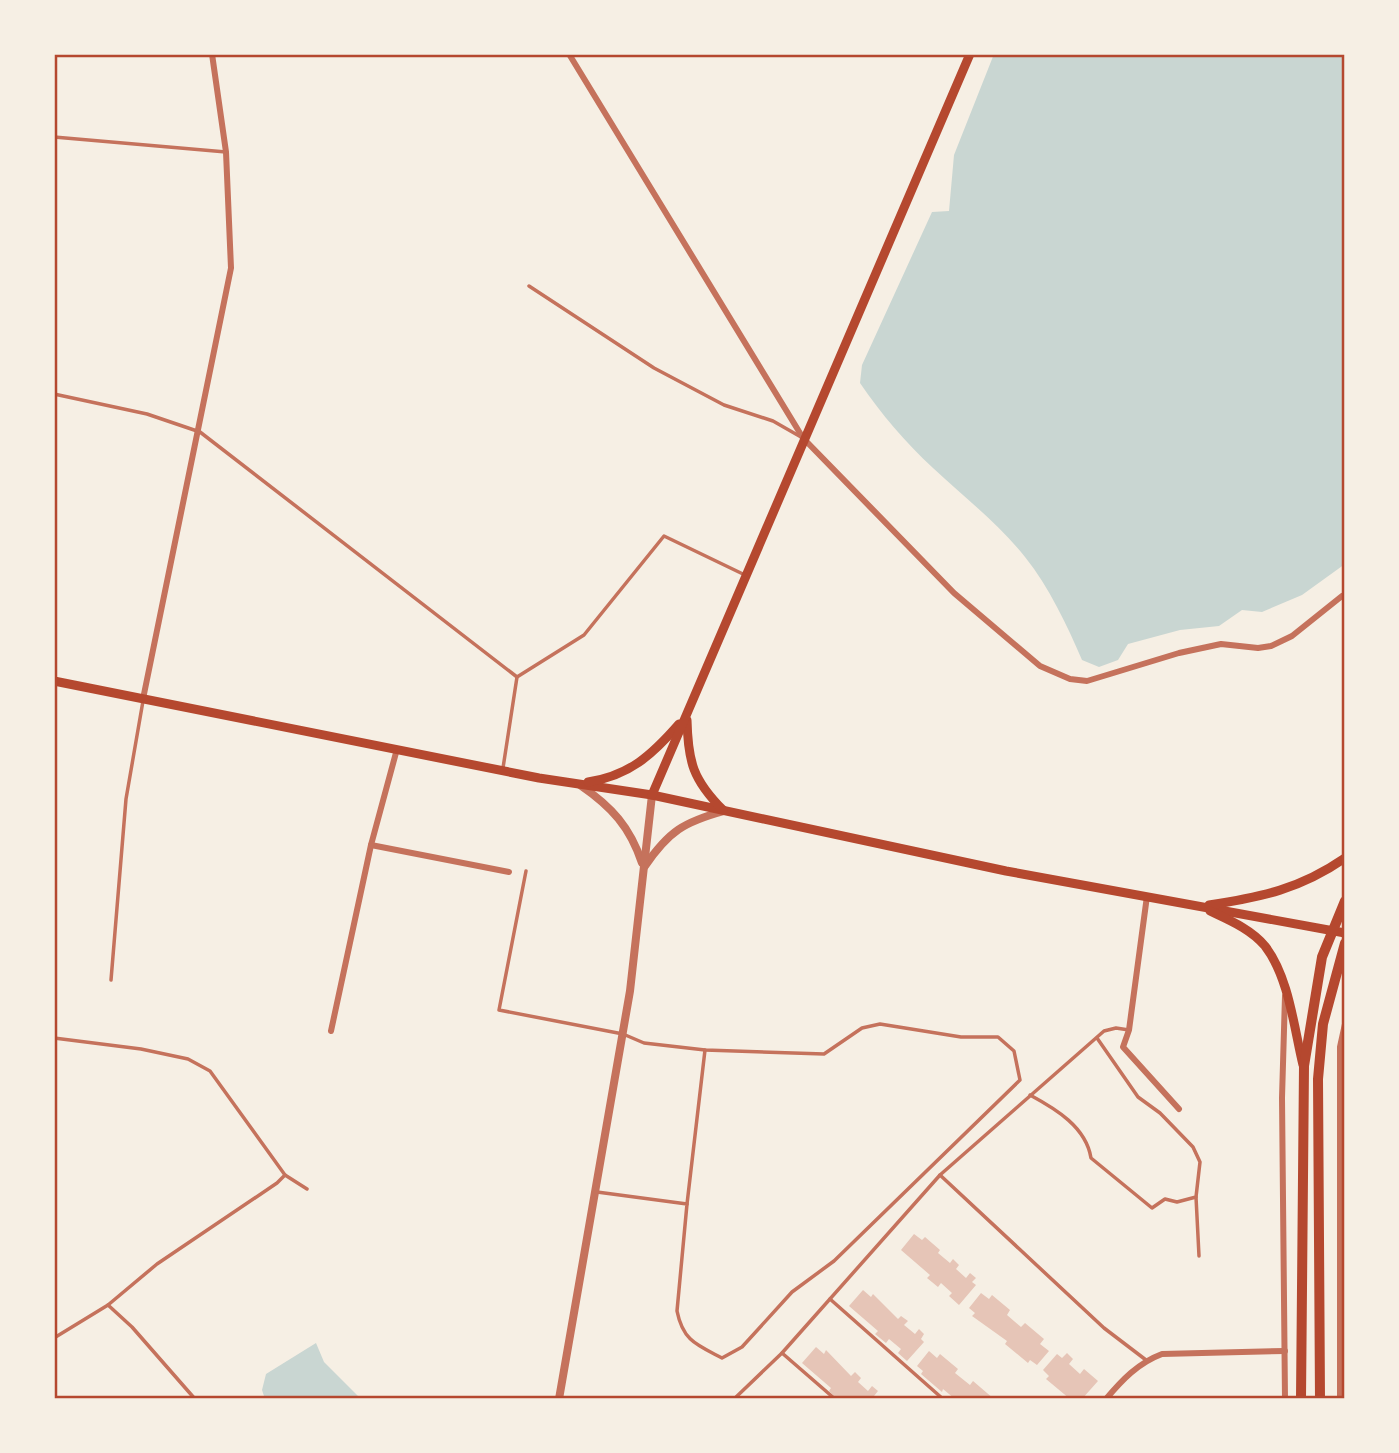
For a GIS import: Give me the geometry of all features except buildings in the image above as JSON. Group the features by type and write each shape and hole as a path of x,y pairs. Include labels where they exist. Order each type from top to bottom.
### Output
{"main road":[{"path":"652,795 970,54"},
{"path":"54,681 502,770 652,795 873,845 1345,933"},
{"path":"578,784 613,779 637,766 659,747 687,715"},
{"path":"687,715 688,751 695,777 724,811"},
{"path":"1202,907 1273,895 1303,883 1345,858"},
{"path":"1301,1399 1304,1066 1310,1010 1330,931 1345,901"},
{"path":"1202,907 1244,927 1264,944 1276,962 1304,1066"},
{"path":"1320,1399 1318,1079 1323,1024 1345,943"}],"street":[{"path":"143,699 200,432 231,268 226,152 212,54"},
{"path":"569,54 803,438 954,593 1040,666 1070,679 1101,679 1179,653 1221,643 1258,648 1271,646 1292,636 1344,596"},
{"path":"331,1031 371,845 397,749"},
{"path":"578,784 604,802 623,821 644,868"},
{"path":"559,1399 623,1034 652,795"},
{"path":"644,868 676,829 695,819 724,811"},
{"path":"371,845 509,872"},
{"path":"1147,897 1129,1030 1123,1047 1179,1109"},
{"path":"1285,995 1282,1098 1285,1399"},
{"path":"1340,1399 1340,1047 1345,1024"},
{"path":"1106,1399 1122,1380 1146,1360 1176,1353 1285,1351"}],"lane":[{"path":"54,137 226,152"},
{"path":"529,286 654,368 724,405 773,421 803,438"},
{"path":"54,394 148,414 200,432 517,677"},
{"path":"502,770 517,677 584,635 664,536 745,575"},
{"path":"111,980 127,799 143,699"},
{"path":"526,871 499,1010 623,1034 644,1043 705,1050 824,1054 862,1028 880,1024 961,1037 998,1037 1014,1051 1020,1080 834,1261 792,1292 742,1347 722,1358 693,1343 680,1329 677,1311 705,1050"},
{"path":"734,1399 782,1353 940,1175 1029,1094 1104,1031 1116,1028 1129,1030"},
{"path":"54,1038 141,1049 188,1059 210,1071 285,1175 307,1189"},
{"path":"1097,1038 1138,1097 1160,1113 1192,1147 1200,1163 1196,1197 1199,1256"},
{"path":"1029,1094 1049,1105 1082,1132 1089,1145 1091,1158 1152,1208 1165,1199 1177,1202 1196,1197"},
{"path":"54,1338 108,1305 157,1264 276,1184 285,1175"},
{"path":"940,1175 1104,1328 1146,1360"},
{"path":"596,1192 687,1204"},
{"path":"830,1299 943,1399"},
{"path":"108,1305 132,1326 195,1399"},
{"path":"782,1353 835,1399"}],"shaded area":[{"path":"994,54 1345,54 1345,564 1302,595 1262,612 1242,610 1219,626 1180,630 1128,644 1118,660 1099,667 1082,660 1057,607 1025,557 993,522 913,449 860,383 862,365 932,212 949,211 954,155"},
{"path":"316,1343 324,1362 361,1399 265,1399 262,1390 266,1374"}]}
